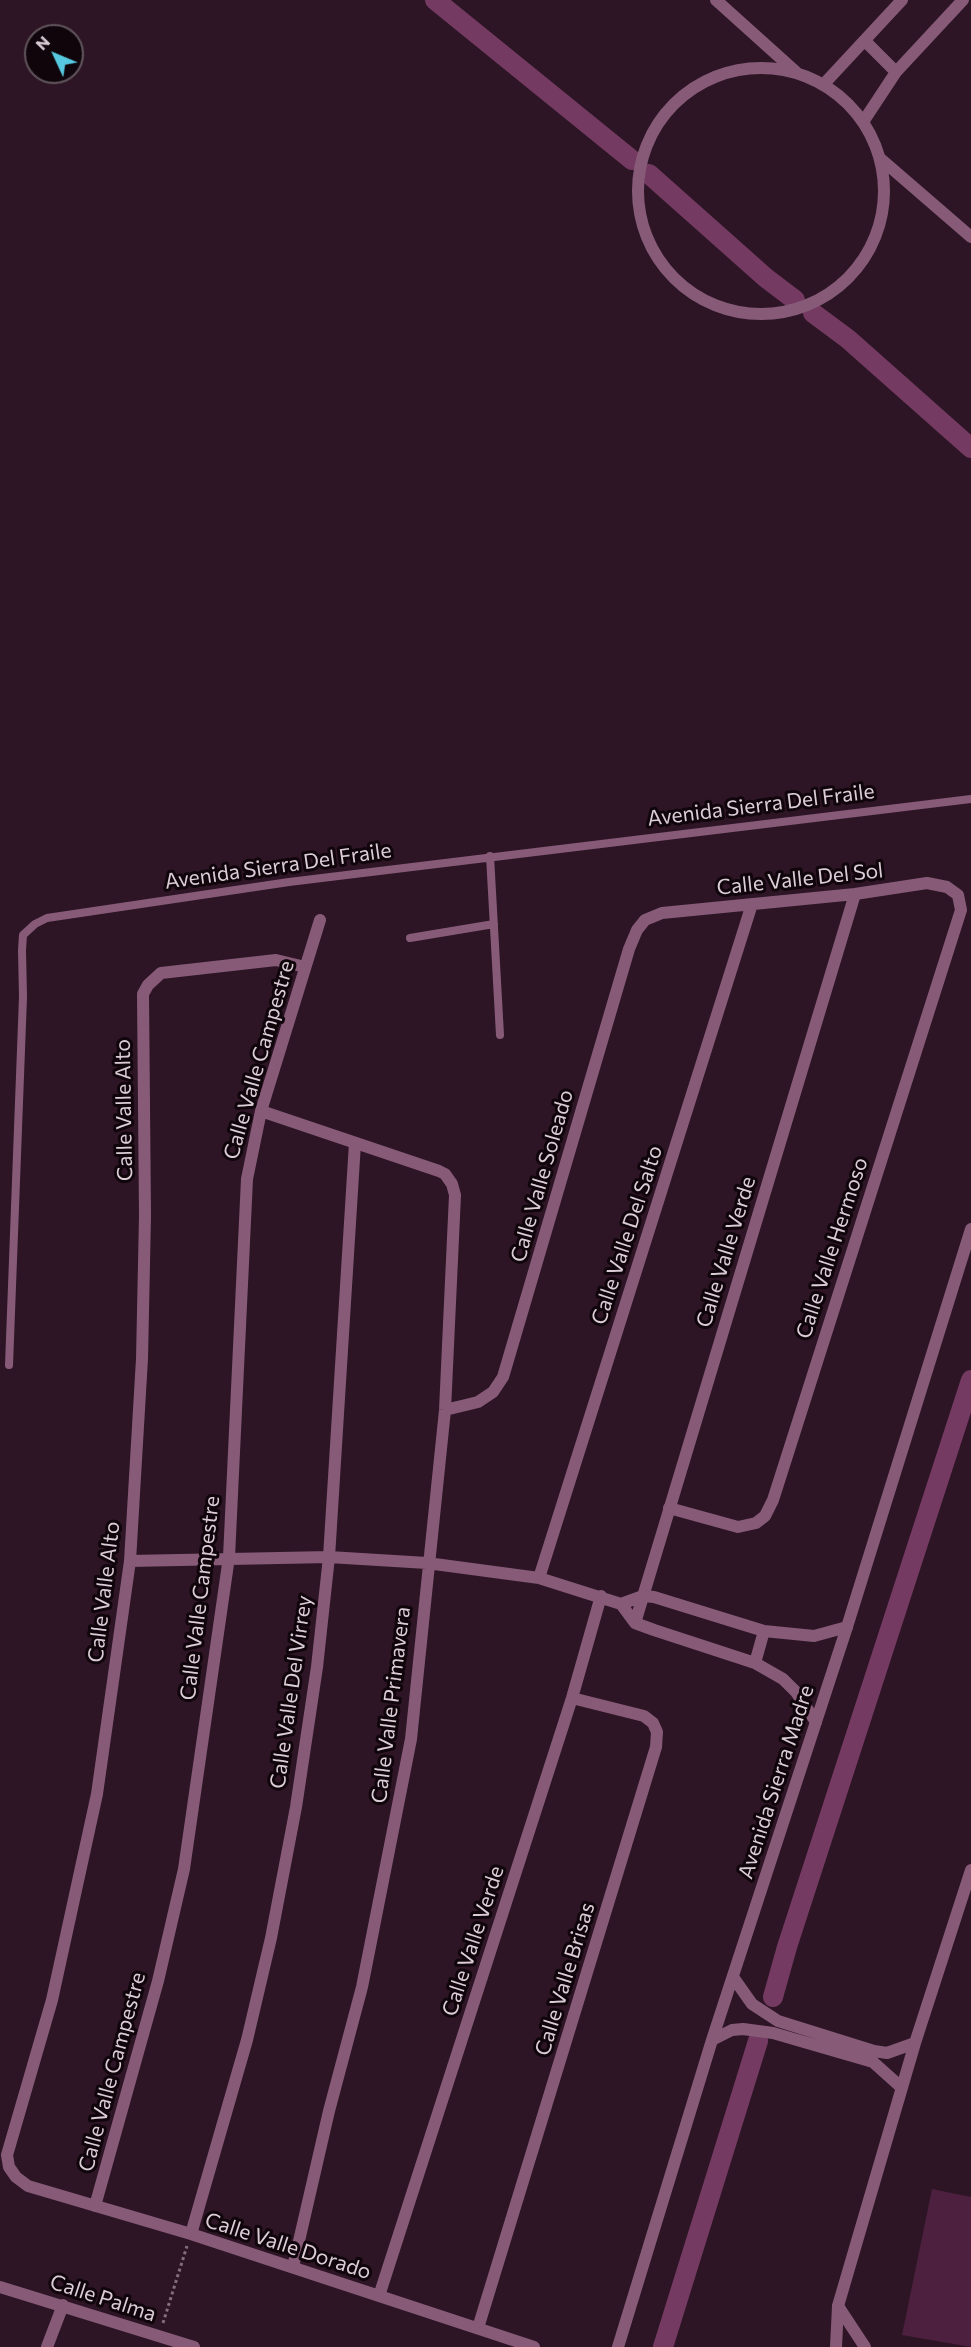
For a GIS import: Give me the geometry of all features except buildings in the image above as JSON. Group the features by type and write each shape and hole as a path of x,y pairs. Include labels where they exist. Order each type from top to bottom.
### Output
{"street":[{"path":"716,0 796,73"},
{"path":"823,85 902,0"},
{"path":"863,122 896,72 963,0"},
{"path":"865,41 896,72"},
{"path":"760,68 796,73 823,85 839,96 863,122 876,143 882,160 884,200 876,236 857,267 845,281 823,297 780,313 743,314 708,303 677,283 654,254 640,220 638,183 640,165 654,131 676,102 707,81 742,70 760,68"},
{"path":"882,160 971,237"},
{"name":"Calle Valle Del Sol","path":"645,920 662,913 855,894 927,883 947,886 958,895"},
{"name":"Calle Valle Verde","path":"636,1623 855,894"},
{"name":"Calle Valle Hermoso","path":"669,1508 738,1527 756,1523 765,1516 773,1500 961,910 958,895"},
{"name":"Calle Valle Del Salto","path":"539,1578 752,904"},
{"name":"Calle Valle Campestre","path":"95,2206 158,1981 184,1869 229,1557 247,1179 261,1111 320,920"},
{"name":"Calle Valle Soleado","path":"445,1410 478,1402 493,1392 504,1377 629,949 645,920"},
{"name":"Calle Valle Alto","path":"28,2186 16,2177 9,2167 7,2155 52,2000 94,1805 130,1561 142,1359 146,1215 141,1002 148,985 161,973 276,960 305,967"},
{"path":"261,1111 355,1143"},
{"name":"Calle Valle Primavera","path":"293,2267 329,2111 362,1987 391,1852 411,1739 427,1563 445,1410 455,1195 445,1174 355,1143"},
{"name":"Calle Valle Del Virrey","path":"191,2235 247,2040 271,1938 296,1807 317,1667 329,1557 355,1143"},
{"name":"Avenida Sierra Madre","path":"618,2347 712,2040 847,1627 971,1229"},
{"path":"130,1561 229,1557 329,1557 427,1563 539,1578 621,1604 636,1623 755,1663 783,1679 796,1692 816,1722"},
{"name":"Calle Valle Verde","path":"379,2296 572,1698 601,1596"},
{"path":"621,1604 643,1596 764,1631 814,1636 847,1627"},
{"path":"755,1663 764,1631"},
{"name":"Calle Valle Brisas","path":"478,2328 656,1747 657,1732 644,1716 572,1698"},
{"path":"836,2347 838,2306 915,2043 971,1870"},
{"path":"733,1977 752,2004 778,2021 874,2051 887,2053 915,2043"},
{"path":"712,2040 732,2030 743,2029 773,2033 873,2062 902,2088"},
{"name":"Calle Valle Dorado","path":"28,2186 293,2267 534,2347"},
{"name":"Calle Palma","path":"0,2287 63,2306 157,2342 194,2347"},
{"path":"47,2347 63,2306"},
{"path":"838,2306 865,2347"}],"lane":[{"name":"Avenida Sierra Del Fraile","path":"9,1365 23,997 22,950 27,930 47,918 289,882 490,856 971,799"},
{"path":"490,856 500,1035"},
{"path":"410,938 494,924"}],"path":[{"path":"157,2342 191,2235"}],"shaded area":[{"path":"932,2189 971,2197 971,2347 902,2335"}],"waterway":[{"path":"435,0 632,160"},
{"path":"649,174 766,278 795,300"},
{"path":"813,313 848,339 971,448"},
{"path":"773,1997 787,1947 971,1380"},
{"path":"663,2347 758,2041"}]}
